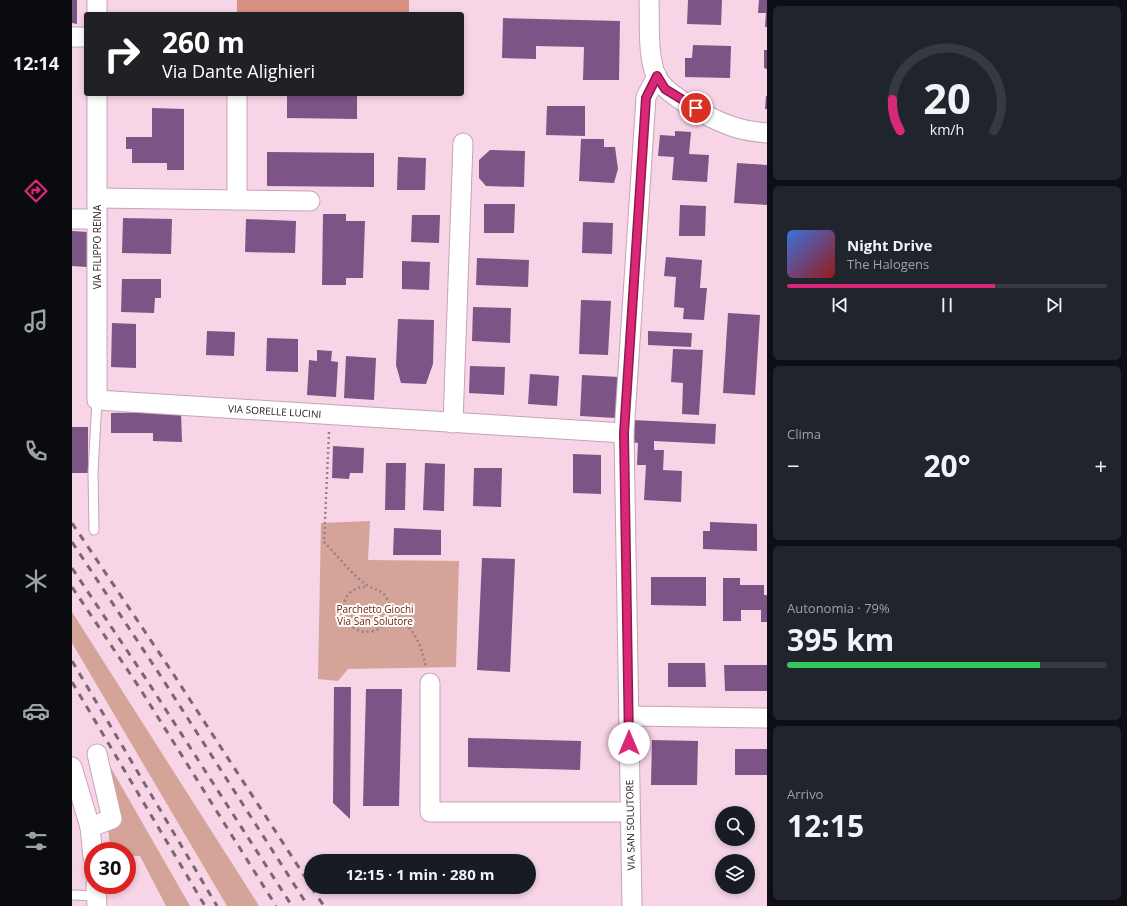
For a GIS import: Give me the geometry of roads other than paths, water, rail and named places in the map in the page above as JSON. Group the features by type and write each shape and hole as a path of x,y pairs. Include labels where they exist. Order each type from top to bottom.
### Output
{"street":[{"path":"97,0 97,12"},
{"path":"649,0 651,51 657,76 665,89 716,120 732,126 767,133"},
{"path":"72,37 84,37"},
{"name":"VIA SAN SOLUTORE","path":"632,906 624,433 646,98 657,76"},
{"name":"VIA FILIPPO REINA","path":"97,96 97,400"},
{"path":"237,96 237,200"},
{"path":"453,422 463,143"},
{"path":"97,198 310,201"},
{"path":"72,219 97,219"},
{"name":"VIA SORELLE LUCINI","path":"97,400 624,433"},
{"path":"430,683 430,812 630,812"},
{"path":"629,716 767,718"},
{"path":"90,828 112,819 97,754"},
{"path":"72,767 90,828 91,842"}],"lane":[{"path":"94,530 93,472 97,400"},
{"path":"72,896 97,896"}],"railway":[{"path":"72,523 170,669 304,875"},
{"path":"72,542 160,675 308,906"},
{"path":"72,568 148,682 292,906"},
{"path":"72,587 139,687 276,906"},
{"path":"72,661 217,906"},
{"path":"72,682 205,906"},
{"path":"316,894 324,906"}],"park label":[{"name":"Parchetto Giochi Via San Solutore","path":"375,614"}]}
